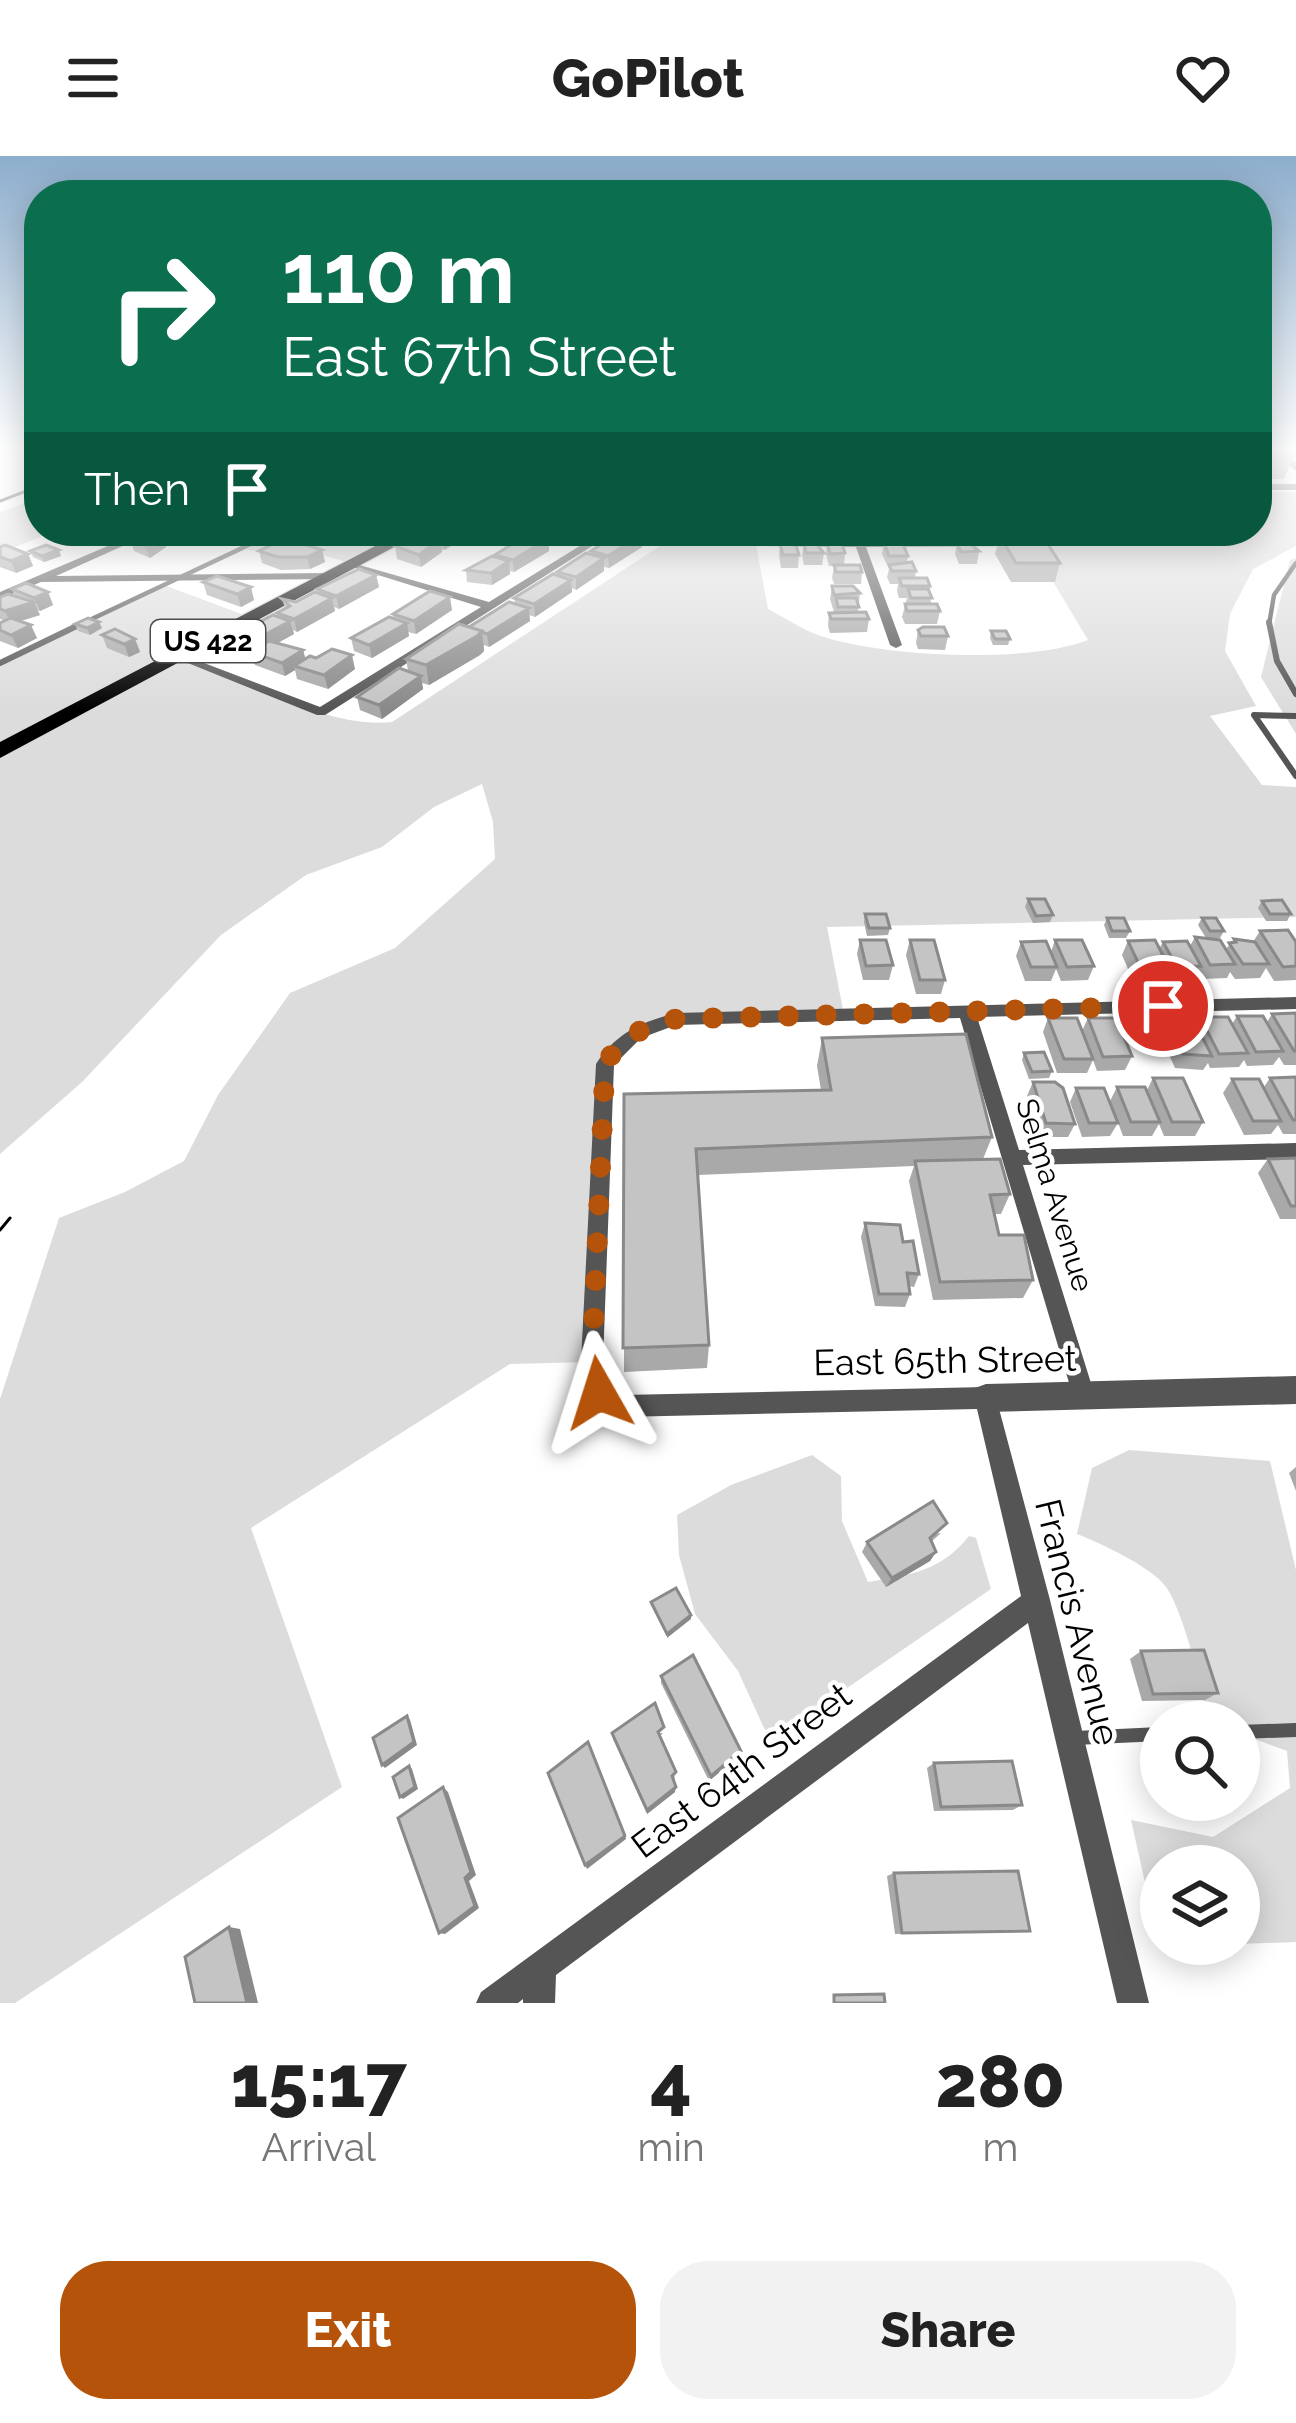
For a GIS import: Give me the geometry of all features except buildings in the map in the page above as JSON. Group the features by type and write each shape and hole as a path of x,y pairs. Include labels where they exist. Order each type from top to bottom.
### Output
{"main road":[{"name":"US 422","path":"0,751 387,546"}],"street":[{"path":"0,596 116,546"},
{"path":"178,656 321,712 588,546"},
{"path":"861,546 896,645"},
{"path":"353,564 489,606"},
{"path":"39,579 331,576"},
{"path":"967,1012 1296,1003"},
{"name":"East 65th Street","path":"967,1012 676,1019 643,1027 620,1042 605,1064 592,1362 599,1393 621,1406 1296,1390"},
{"name":"Selma Avenue","path":"967,1012 1084,1396"},
{"path":"1014,1158 1296,1151"},
{"name":"Francis Avenue","path":"986,1398 1132,2003"},
{"name":"East 64th Street","path":"491,2003 1037,1600"},
{"path":"539,2003 541,1967"}],"lane":[{"path":"0,664 246,546"},
{"path":"1296,562 1273,594 1266,628 1271,651 1296,694"},
{"path":"1296,716 1254,715 1296,776"},
{"path":"1260,1731 1296,1730"},
{"path":"1070,1738 1140,1735"}],"shaded area":[{"path":"0,538 24,538 24,543 0,553"},
{"path":"1272,538 1296,538 1296,546 1253,569 1230,614 1225,651 1256,706 1210,716 1262,785 1296,787 1296,917 827,927 844,1015 642,1027 605,1064 592,1362 510,1364 251,1528 342,1787 15,2003 0,2003 0,1399 59,1218 125,1192 184,1161 218,1095 290,993 395,948 495,859 493,822 482,784 434,807 382,847 306,875 221,935 82,1082 0,1154 0,663 164,585 252,618 180,656 313,711 392,722 660,546 756,546 768,609 845,643 915,653 992,655 1061,648 1088,640 1032,546 1272,546"},
{"path":"253,546 387,546 353,564 323,555 246,550"},
{"path":"1296,558 1296,734 1261,677 1290,560"},
{"path":"1129,1450 1270,1461 1296,1570 1296,1942 1260,1943 1260,1845 1140,1845 1140,1860 1131,1820 1213,1837 1238,1821 1260,1821 1260,1807 1290,1788 1287,1751 1260,1741 1260,1701 1204,1701 1179,1613 1159,1579 1112,1549 1077,1534 1092,1468"},
{"path":"812,1455 841,1476 842,1521 868,1582 936,1564 969,1536 976,1538 991,1589 770,1741 738,1671 695,1614 679,1555 677,1515 731,1485"}],"tram line":[{"path":"0,1230 10,1218"}],"route":[{"path":"599,1393 592,1362 605,1064 620,1042 643,1027 676,1019 1163,1006"}]}
